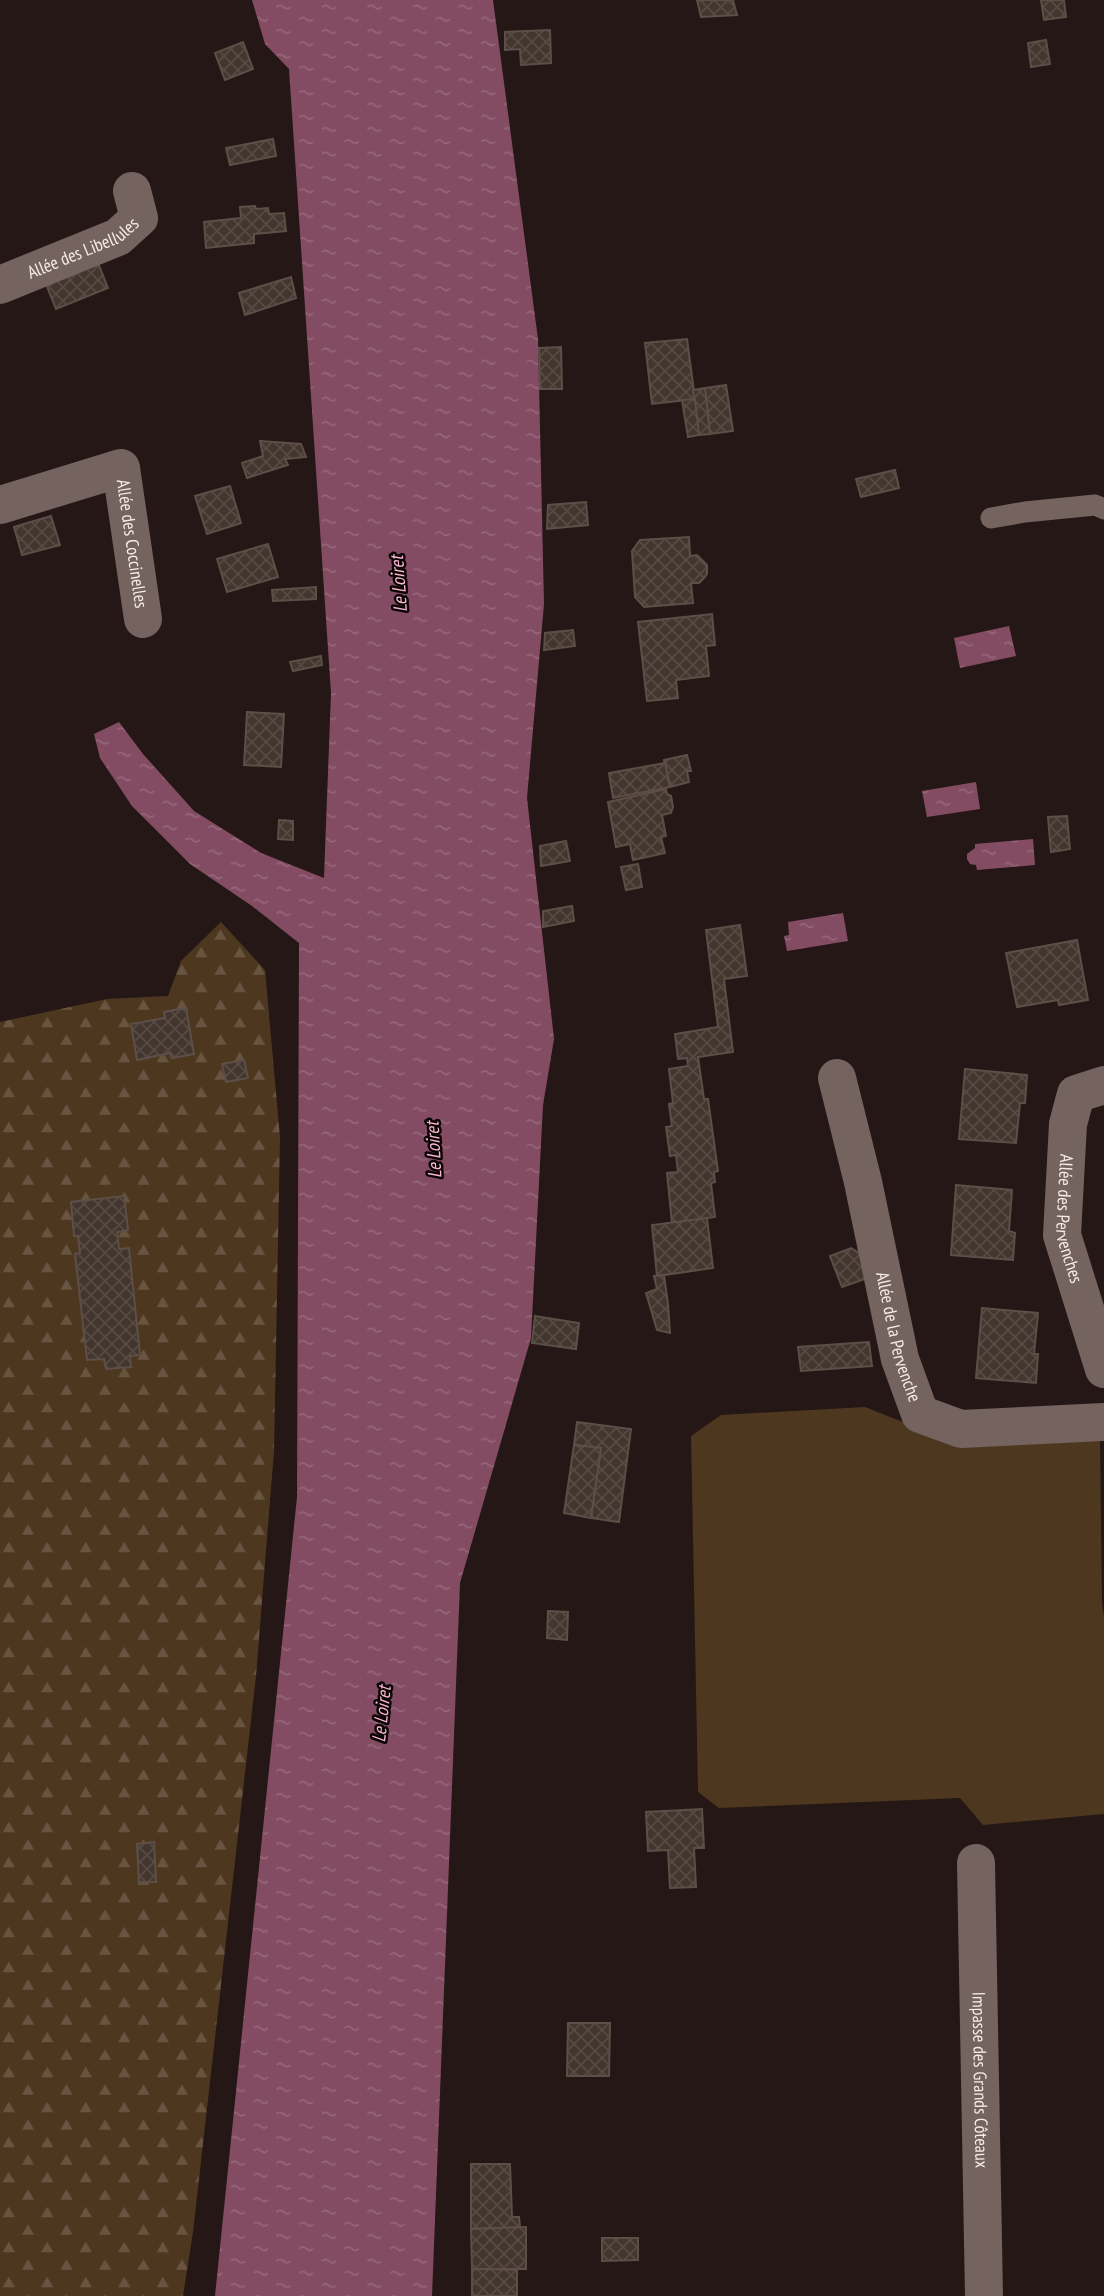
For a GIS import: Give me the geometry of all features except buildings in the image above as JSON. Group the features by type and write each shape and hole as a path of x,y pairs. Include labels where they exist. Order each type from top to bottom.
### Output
{"street":[{"name":"Allée des Libellules","path":"0,285 118,237 139,218 132,191"},
{"name":"Allée des Coccinelles","path":"0,505 121,468 143,619"},
{"name":"Allée de la Pervenche","path":"837,1078 863,1182 900,1359 920,1414 961,1429 1104,1422"},
{"name":"Allée des Pervenches","path":"1104,1085 1076,1094 1068,1124 1062,1235 1104,1369"},
{"name":"Impasse des Grands Côteaux","path":"976,1863 985,2296"}],"lane":[{"path":"992,519 1025,512 1095,505 1104,509"}],"green space":[{"path":"221,922 265,970 280,1137 274,1451 256,1676 193,2232 183,2296 0,2296 0,1022 107,999 168,996 181,961"},
{"path":"865,1407 943,1438 1100,1437 1104,1616 1104,1814 983,1825 960,1798 719,1808 698,1792 691,1436 721,1415"}],"water":[{"name":"Le Loiret","path":"252,0 493,0 538,339 544,604 527,798 554,1039 543,1105 531,1338 460,1583 432,2296 215,2296 297,1497 299,943 252,906 190,864 132,806 100,758 94,734 119,722 143,754 194,811 261,853 324,878 331,693 289,69 265,44"},
{"path":"1009,626 1016,656 960,668 954,638"},
{"path":"976,782 980,809 927,817 922,791"},
{"path":"1033,839 1035,865 977,870 976,865 970,864 967,859 967,854 975,848 975,844"},
{"path":"843,913 848,941 787,951 784,936 789,935 788,922"}]}
